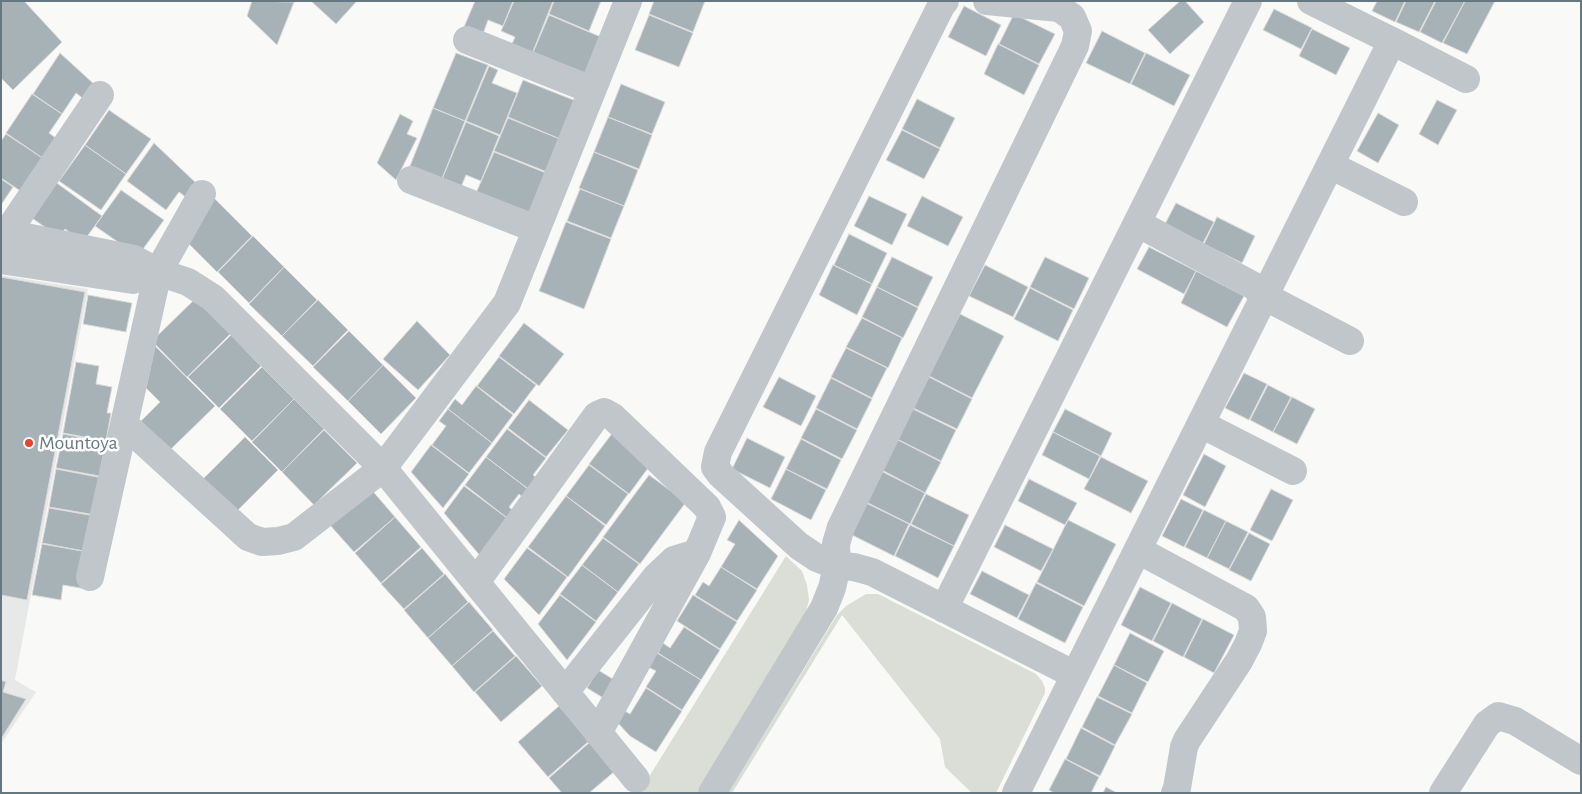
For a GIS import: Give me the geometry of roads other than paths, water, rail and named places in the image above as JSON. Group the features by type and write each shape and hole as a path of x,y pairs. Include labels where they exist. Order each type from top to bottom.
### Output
{"street":[{"path":"124,424 248,536 262,542 278,541 294,536 383,468 507,303 628,1"},
{"path":"946,1 941,6 722,443 715,467 721,475 799,546 817,558 837,566 854,567 872,572 1075,675"},
{"path":"712,793 824,608 832,588 837,566 836,544 841,527 1075,46 1078,31 1072,17 1059,8 987,1"},
{"path":"944,609 1248,1"},
{"path":"1311,1 1466,79"},
{"path":"467,40 592,90"},
{"path":"1016,793 1392,42"},
{"path":"100,94 3,237 134,259 158,272 188,282 213,298 383,468 636,779"},
{"path":"1330,165 1404,202"},
{"path":"411,180 536,229"},
{"path":"90,577 158,272 202,194"},
{"path":"1137,223 1254,286 1264,296 1350,341"},
{"path":"1,260 133,280 158,272"},
{"path":"476,582 597,415 604,412 613,417 707,507 712,517 697,553 598,734"},
{"path":"1200,424 1293,471"},
{"path":"1138,550 1246,608 1252,617 1253,631 1239,661 1187,740 1175,793"},
{"path":"565,692 656,576 674,560 697,553"},
{"path":"1443,793 1487,724 1498,716 1515,721 1581,761"}],"place":[{"name":"Mountoya","path":"29,443"}]}
